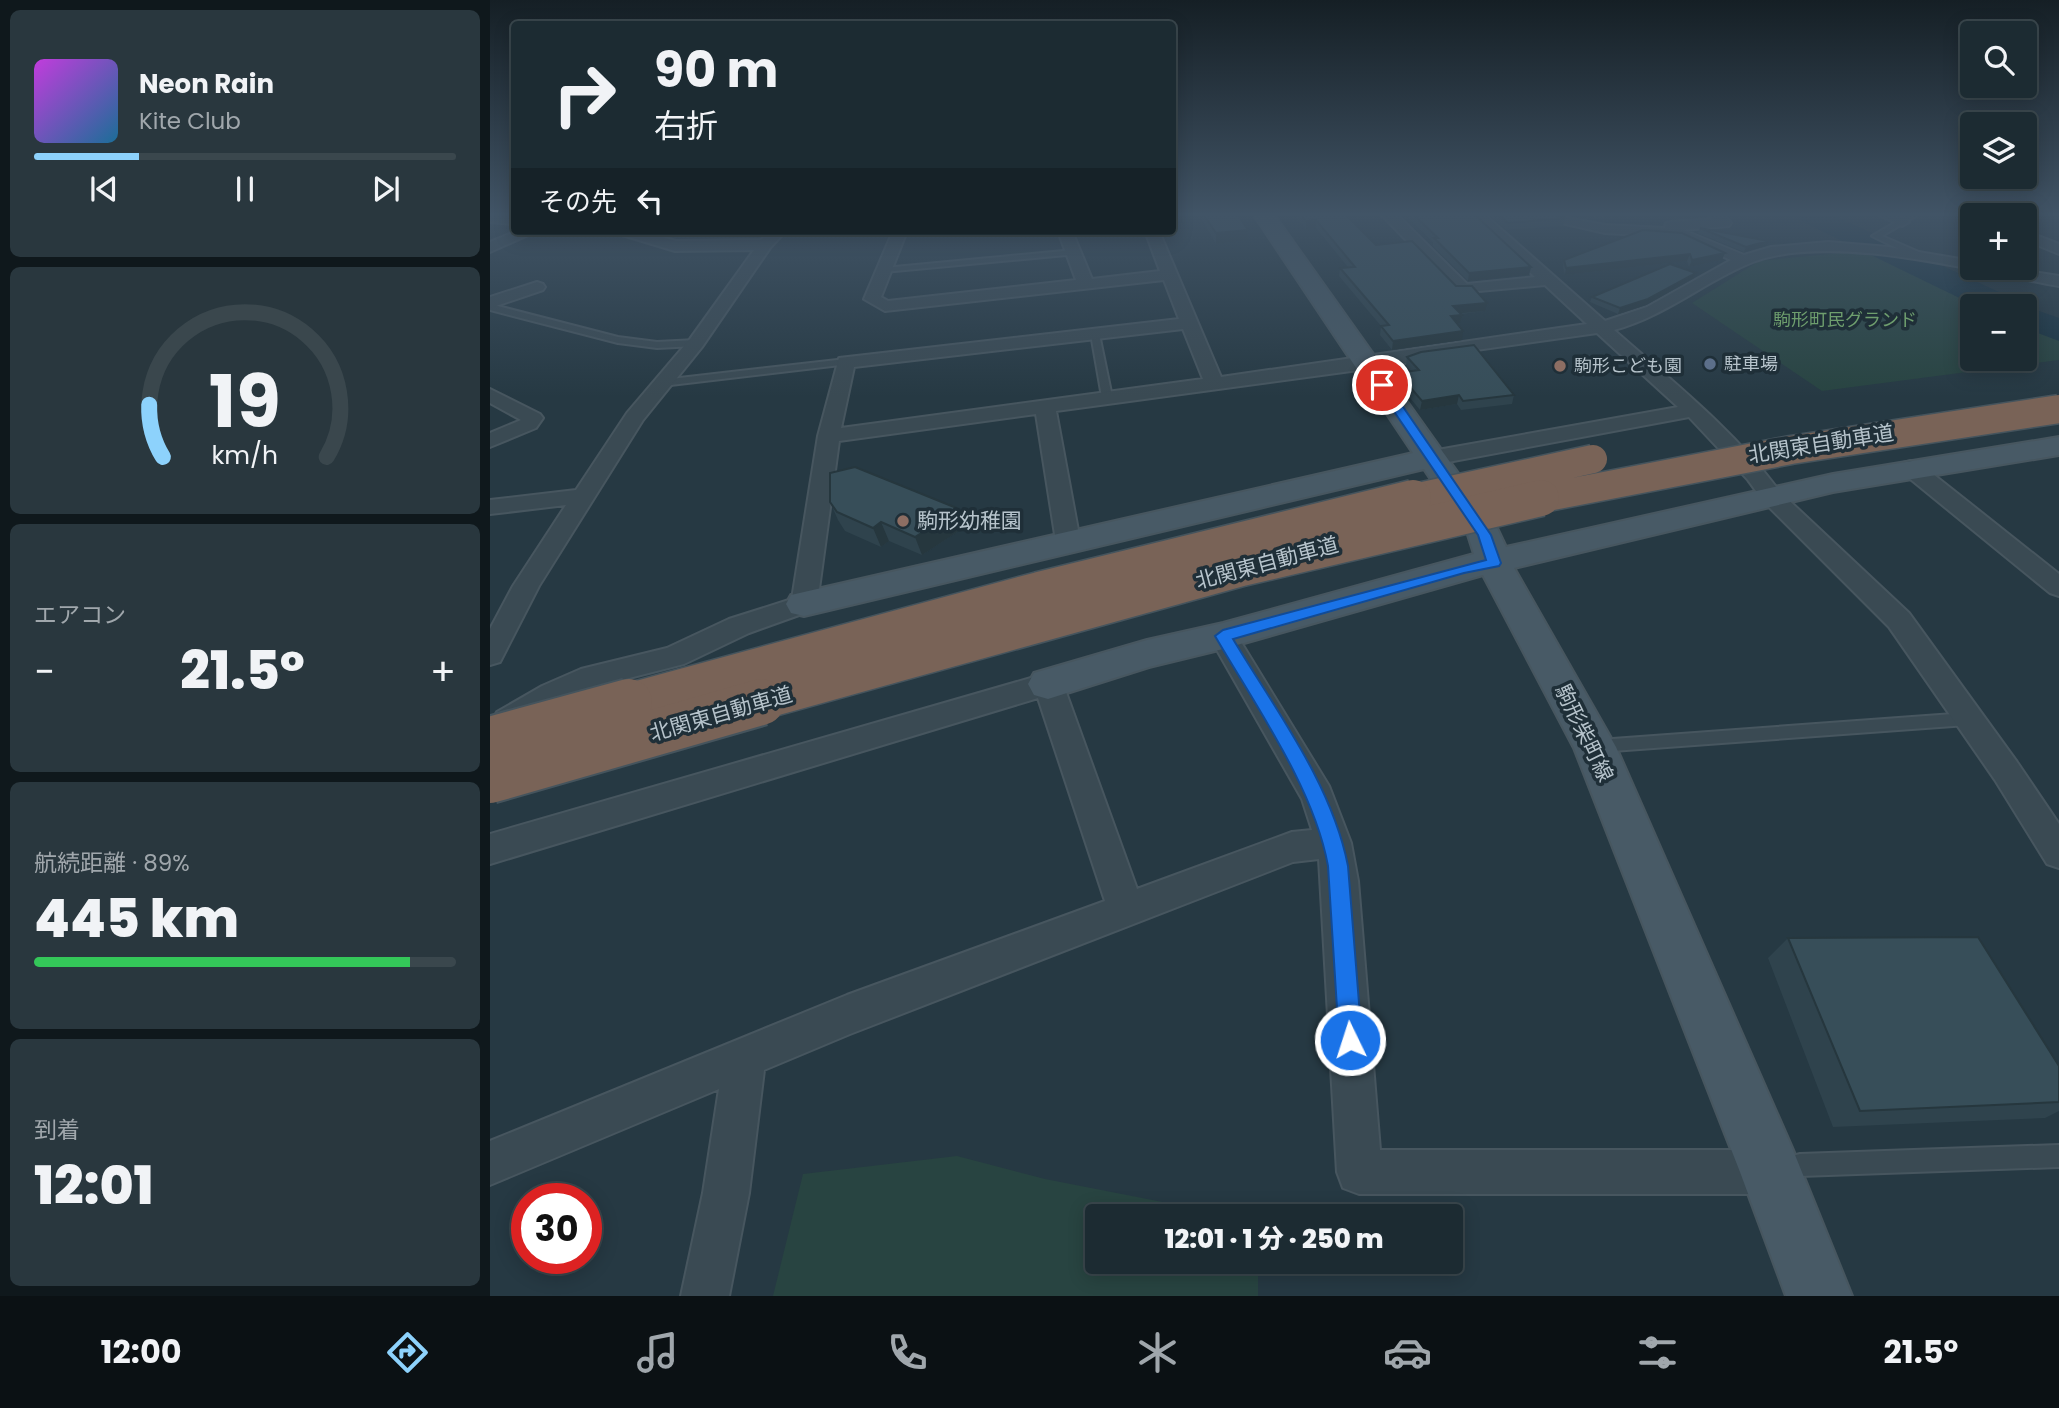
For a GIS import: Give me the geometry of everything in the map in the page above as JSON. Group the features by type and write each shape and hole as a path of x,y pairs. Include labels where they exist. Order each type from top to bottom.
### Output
{"highway":[{"name":"北関東自動車道","path":"496,723 1323,518 1511,476 1860,413 2059,387"},
{"name":"北関東自動車道","path":"490,780 1096,608 1348,541 1706,463 1884,433 2059,409"}],"street":[{"path":"490,655 526,586 634,417 696,342 743,275"},
{"path":"882,275 872,300 885,306 1166,275"},
{"path":"1083,275 1086,285"},
{"path":"1170,275 1214,383"},
{"name":"駒形柴町線","path":"1306,275 1485,535 1494,563 1595,747 1771,1172 1819,1296"},
{"path":"1449,275 1463,289 1549,281"},
{"path":"1543,275 1693,410 1756,475 1772,497 1899,620 2056,842"},
{"path":"829,436 1601,327 1631,319 1717,275"},
{"path":"2037,277 2059,281"},
{"path":"490,305 537,287"},
{"path":"804,604 829,436 846,362 1189,323"},
{"path":"490,395 533,418 529,424 490,441"},
{"path":"1045,405 1068,541"},
{"path":"490,780 496,723 591,677 674,657 739,626 804,604 1432,458 1693,410"},
{"path":"490,849 1147,654 1223,636 1464,568 1911,468 2059,446"},
{"path":"1911,468 2059,587"},
{"path":"490,507 585,496"},
{"path":"1223,636 1317,796 1334,842 1340,881 1359,1172 1771,1172"},
{"path":"1048,684 1126,910"},
{"path":"490,1163 745,1056 1126,910 1292,847 1334,842"},
{"path":"705,1296 726,1193 745,1056"}],"lane":[{"path":"490,305 618,340 657,345 696,342"},
{"path":"1095,334 1107,397"},
{"path":"662,383 846,362"},
{"path":"1595,747 1967,719"},
{"path":"1771,1172 1800,1165 2059,1156"}],"green space":[{"name":"駒形町民グランド","path":"1736,275 1921,275 1962,294 1960,371 1975,371 1822,391 1692,303"},
{"name":"駒形町民グランド","path":"2037,329 2059,339 2059,360 2037,363"},
{"path":"957,1156 1045,1179 1173,1204 1085,1204 1085,1274 1258,1274 1258,1296 773,1296 803,1174"}],"building":[{"path":"1346,275 1446,275 1456,286 1472,286 1487,303 1453,306 1462,315 1451,316 1463,331 1393,341 1381,326 1389,325"},
{"path":"1643,275 1691,275 1648,299 1620,308 1592,297"},
{"path":"1474,345 1514,395 1463,401 1459,395 1422,401 1398,373 1419,370 1407,357 1421,352"},
{"path":"855,467 959,509 915,537 881,522 873,528 837,512 830,502 830,473"},
{"path":"1978,937 2059,1066 2059,1102 1860,1111 1788,938"}],"waterway":[{"path":"1935,275 1975,294"},
{"path":"2037,321 2059,331"}],"place":[{"name":"駐車場","path":"1710,364"},
{"name":"駒形こども園","path":"1560,366"},
{"name":"駒形幼稚園","path":"903,521"}],"route":[{"path":"1350,1040 1334,842 1317,796 1223,636 1464,568 1494,563 1485,535 1382,385"}]}
